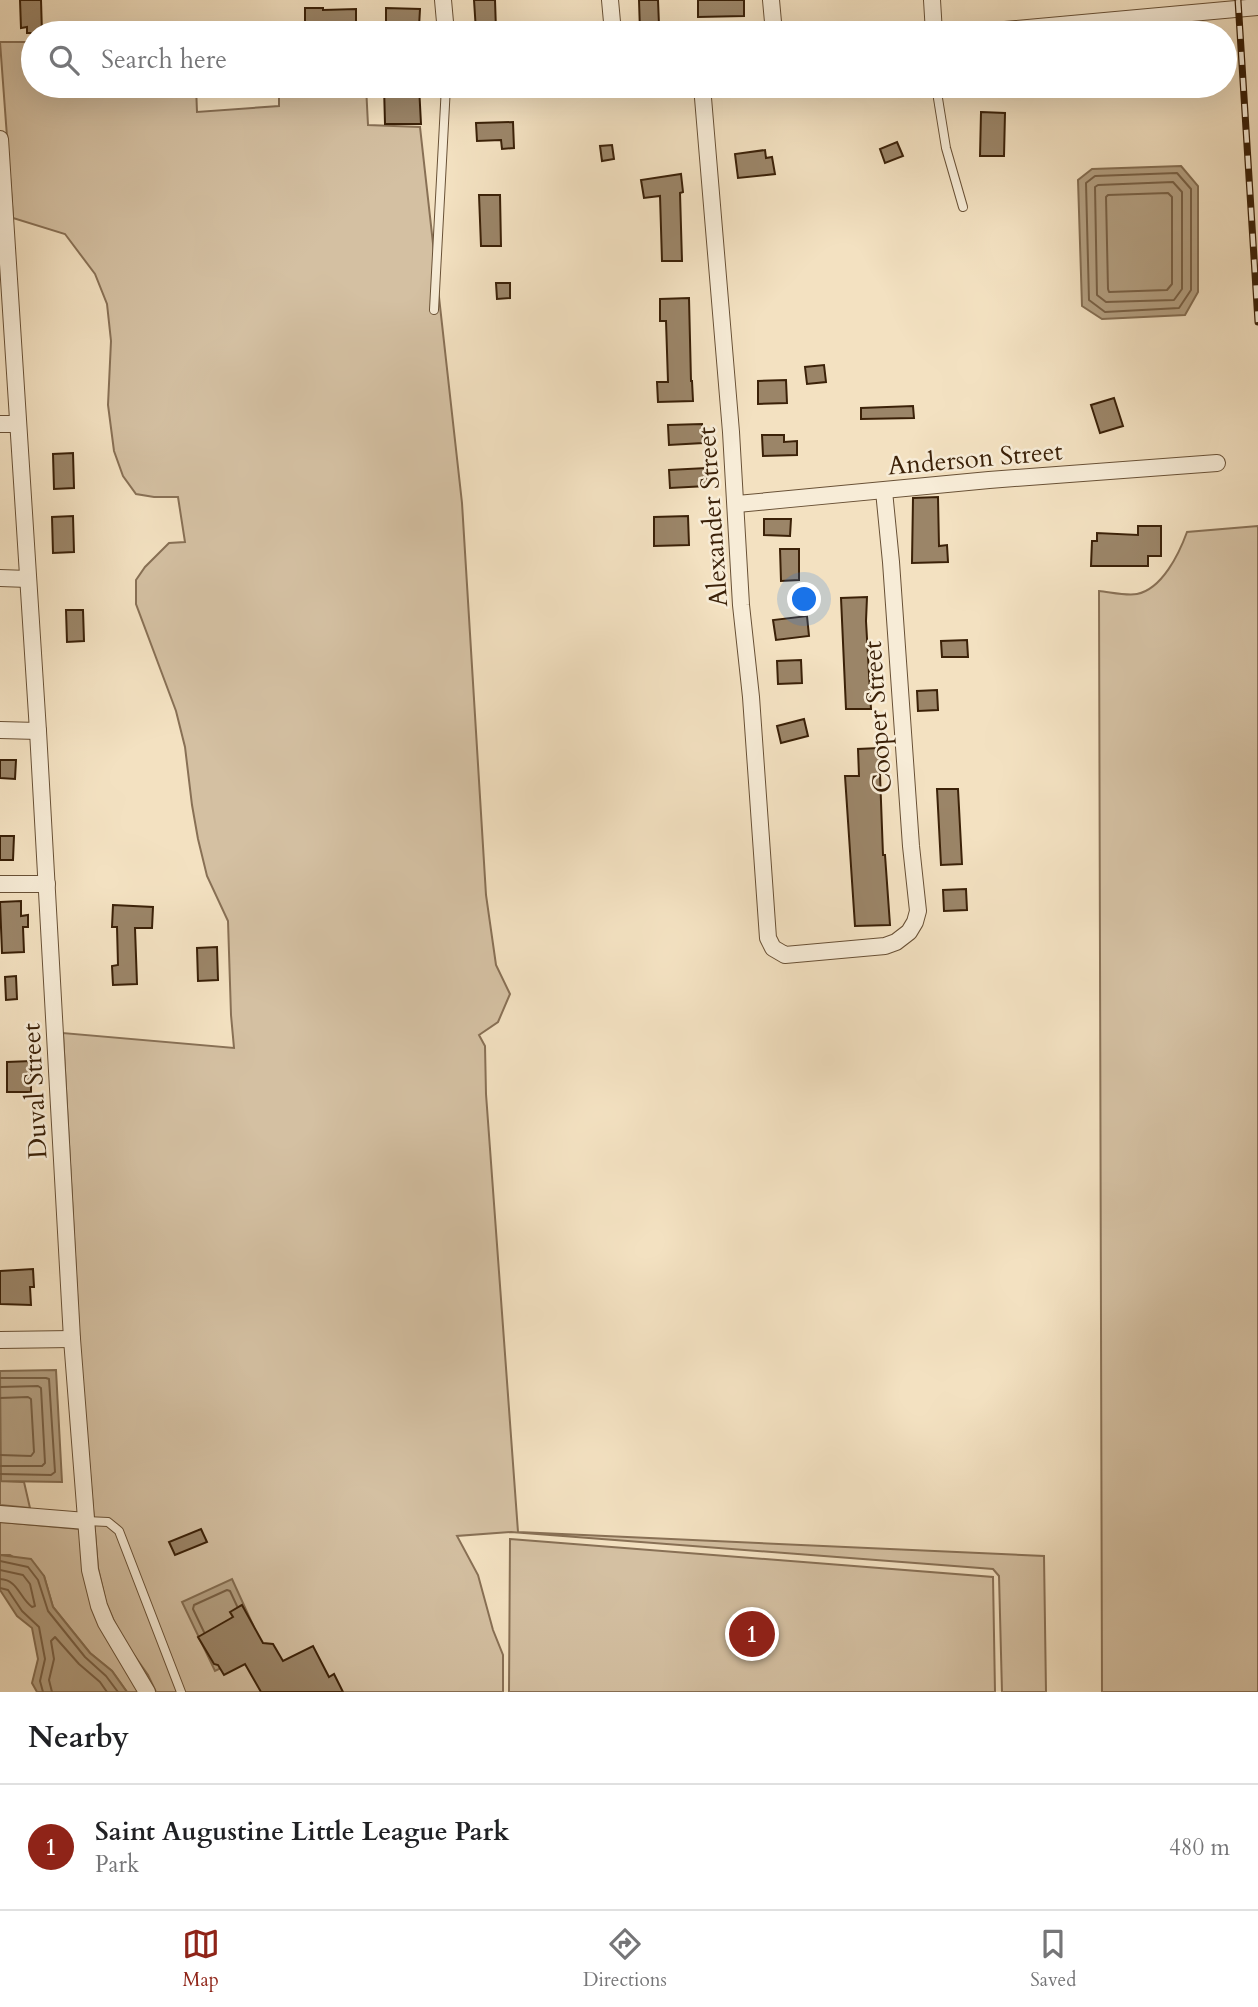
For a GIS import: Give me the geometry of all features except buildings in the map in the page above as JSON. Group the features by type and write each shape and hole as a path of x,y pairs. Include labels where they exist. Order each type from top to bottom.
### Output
{"street":[{"path":"443,0 445,21"},
{"path":"610,0 612,21"},
{"path":"771,0 773,21"},
{"path":"932,0 933,21"},
{"path":"1103,21 1258,7"},
{"name":"Alexander Street","path":"703,98 737,504 741,605 751,697 768,938 771,944"},
{"name":"Duval Street","path":"0,139 5,276 18,424 72,1339 90,1570 99,1606 116,1642 147,1692"},
{"path":"0,424 18,424"},
{"name":"Anderson Street","path":"737,504 989,480 1217,463"},
{"name":"Cooper Street","path":"771,944 778,952 792,955 885,946 906,936 918,911 884,491"},
{"path":"0,578 28,579"},
{"path":"0,730 38,731"},
{"path":"0,884 47,884"},
{"path":"0,1340 72,1339"},
{"path":"0,1514 86,1521"}],"lane":[{"path":"434,310 445,98"},
{"path":"938,98 946,148 963,207"},
{"path":"86,1521 108,1522 118,1531 181,1692"}],"shaded area":[{"path":"0,42 21,42 21,98 196,98 197,112 279,106 279,98 367,98 368,125 420,127 462,503 486,895 496,965 510,994 498,1022 479,1035 485,1046 486,1094 518,1532 1044,1556 1046,1692 1002,1692 999,1576 993,1569 511,1532 457,1536 478,1575 503,1655 503,1692 156,1692 113,1619 106,1603 98,1568 81,1367 63,1033 234,1048 228,921 207,876 192,805 185,747 176,711 136,604 136,580 145,567 169,543 185,542 178,497 136,494 123,476 114,451 108,405 111,341 107,304 95,274 65,234 13,218"},
{"path":"1258,526 1258,1692 1102,1692 1099,591 1137,594 1146,591 1162,578 1187,532"},
{"path":"0,1481 24,1482 30,1508 0,1505"},
{"path":"0,1522 80,1529 100,1627 139,1692 127,1692 112,1671 90,1653 53,1607 44,1576 10,1555 0,1555"},
{"path":"510,1539 993,1577 995,1692 509,1692"}],"water":[{"path":"1181,166 1198,186 1198,292 1185,315 1102,319 1082,306 1078,180 1092,169"},
{"path":"56,1370 62,1482 1,1481 0,1371"},
{"path":"0,1555 31,1559 44,1576 53,1607 90,1653 112,1671 127,1692 37,1692 32,1683 38,1659 32,1628 17,1616 0,1590"},
{"path":"232,1579 253,1625 214,1643 244,1657 215,1671 182,1602"}],"railway":[{"path":"1238,0 1258,322"}],"place":[{"name":"Saint Augustine Little League Park","path":"752,1634"}]}
